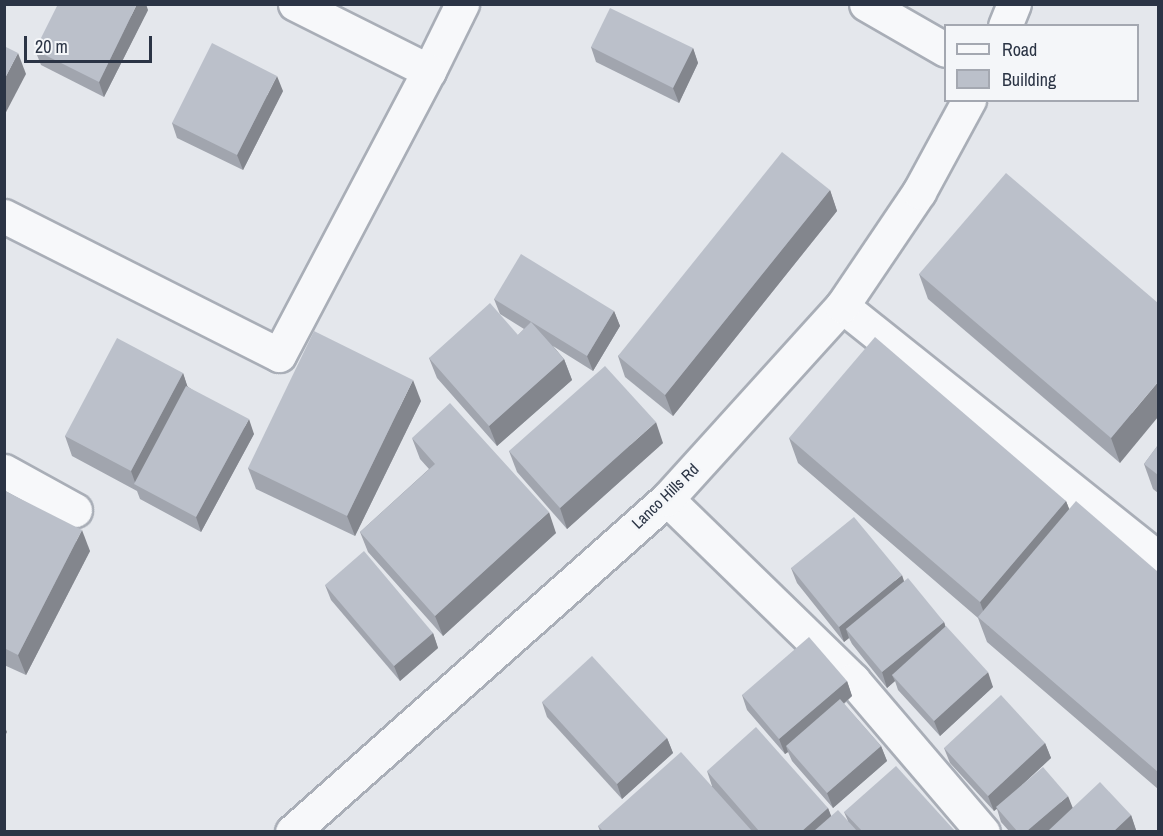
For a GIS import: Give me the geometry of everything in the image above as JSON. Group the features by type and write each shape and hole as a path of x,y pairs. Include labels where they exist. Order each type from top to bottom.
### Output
{"street":[{"path":"295,4 429,71"},
{"path":"4,216 279,355 462,4"},
{"path":"866,4 944,49"},
{"path":"1006,24 1014,4"},
{"name":"Lanco Hills Rd","path":"292,831 667,499 842,306 919,192 968,102"},
{"path":"842,306 1158,558"},
{"path":"4,471 75,510"},
{"path":"667,499 853,680 983,831"}],"building":[{"path":"58,4 137,4 99,82 35,50"},
{"path":"610,8 693,48 673,88 591,47"},
{"path":"212,43 277,76 237,155 172,123"},
{"path":"4,46 18,53 4,80"},
{"path":"782,152 830,190 665,395 618,356"},
{"path":"1006,173 1158,303 1158,382 1111,438 919,274"},
{"path":"521,254 614,311 587,356 494,299"},
{"path":"490,303 518,335 531,322 564,359 489,426 429,358"},
{"path":"314,331 413,380 347,516 248,468"},
{"path":"875,337 1066,501 980,602 789,438"},
{"path":"117,338 183,373 131,471 65,436"},
{"path":"605,366 656,422 560,508 509,451"},
{"path":"186,386 249,419 196,517 134,484"},
{"path":"450,403 549,512 435,616 360,532 435,464 412,438"},
{"path":"1158,445 1158,475 1144,464"},
{"path":"5,491 82,530 18,655 4,648"},
{"path":"1076,501 1158,572 1158,772 978,617"},
{"path":"854,517 902,575 839,627 791,568"},
{"path":"364,551 433,633 394,666 325,585"},
{"path":"908,578 944,622 882,672 846,629"},
{"path":"946,626 988,672 934,721 892,675"},
{"path":"809,637 847,681 779,739 742,695"},
{"path":"592,656 667,738 617,784 542,702"},
{"path":"1001,695 1045,743 988,796 944,748"},
{"path":"840,699 881,746 827,793 786,746"},
{"path":"756,727 828,808 802,831 759,831 707,771"},
{"path":"681,752 752,831 603,831 598,826"},
{"path":"896,766 955,831 862,831 844,812"},
{"path":"1043,767 1068,796 1027,831 1017,831 996,807"},
{"path":"1100,782 1131,815 1114,831 1048,831"},
{"path":"838,810 857,831 814,831"}]}
